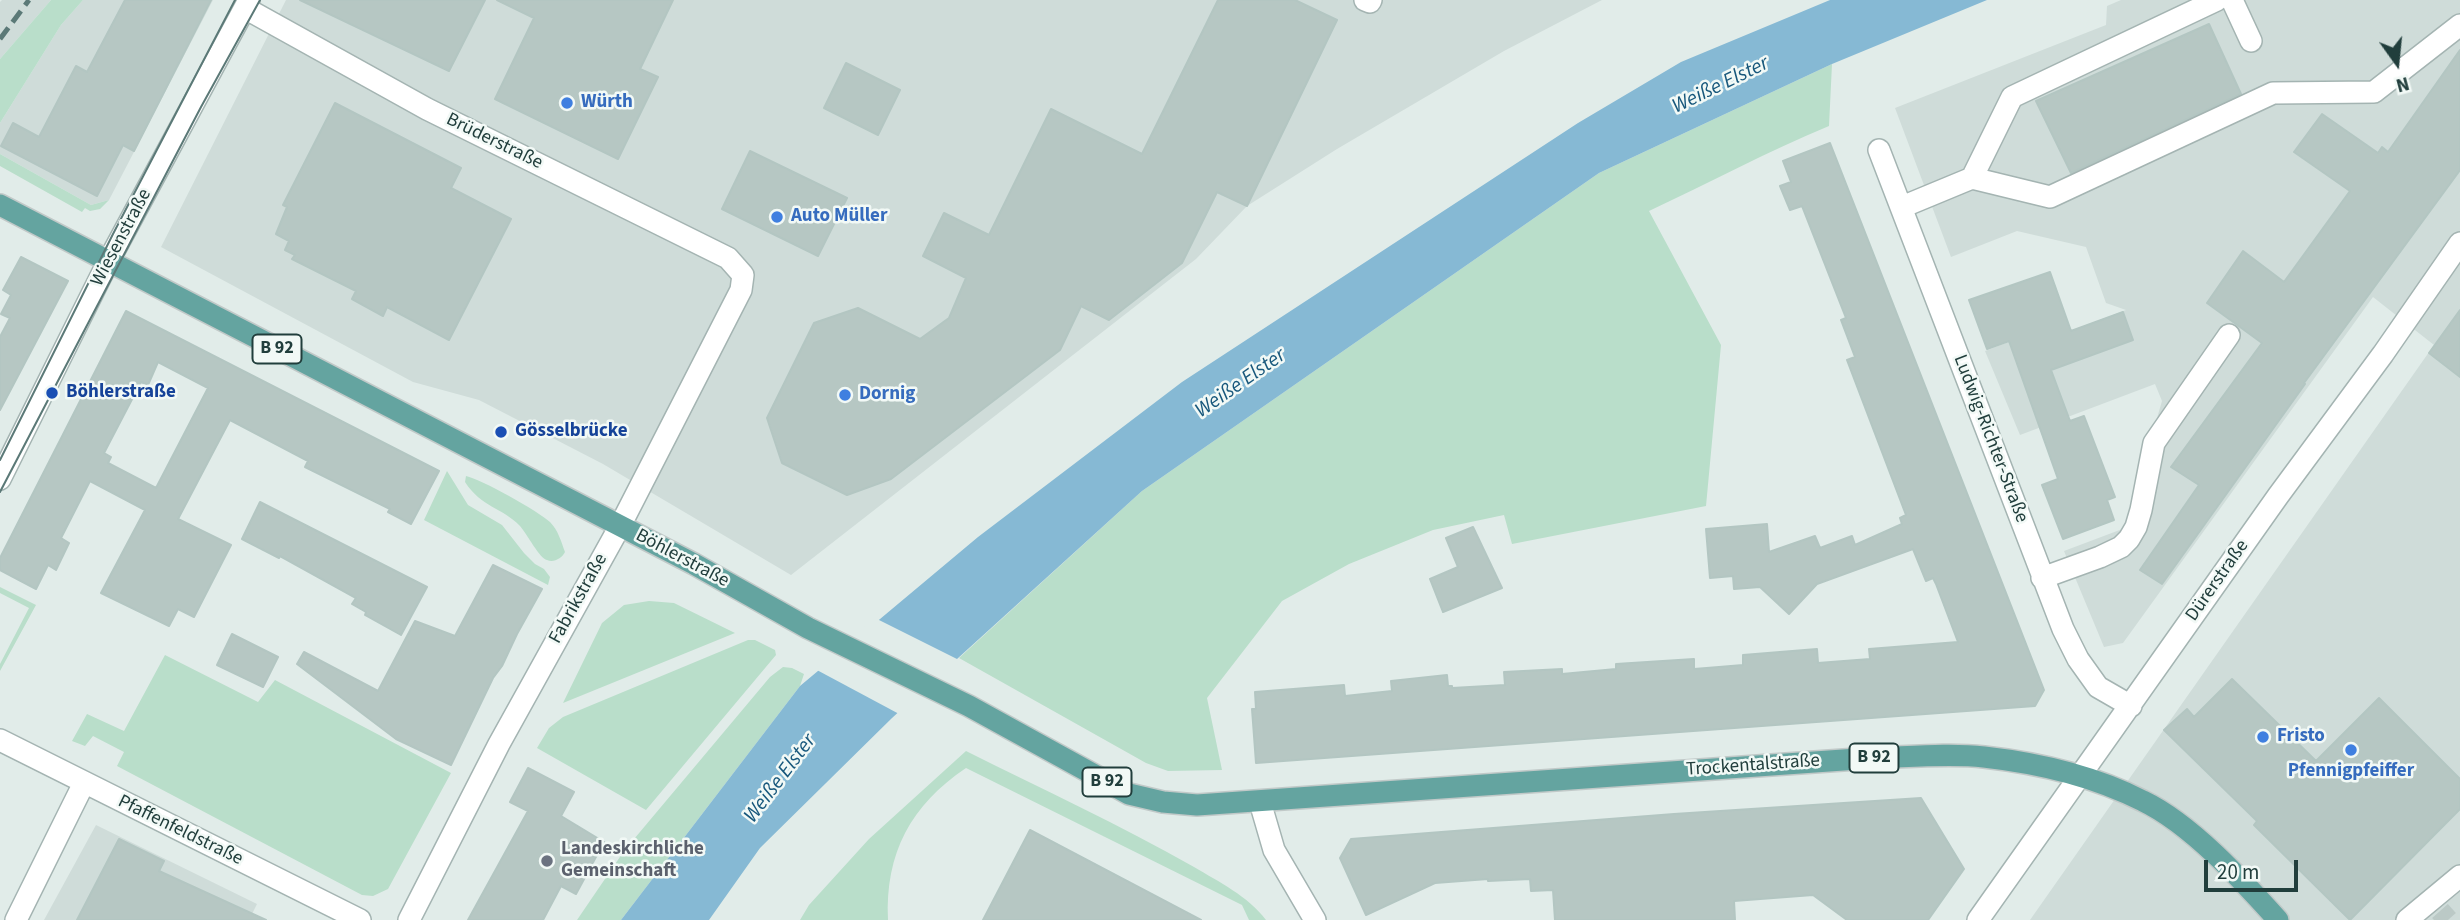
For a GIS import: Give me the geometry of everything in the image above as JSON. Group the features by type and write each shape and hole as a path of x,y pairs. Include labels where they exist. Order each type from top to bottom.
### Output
{"main road":[{"name":"Böhlerstraße","path":"0,205 620,526 808,628 969,706 1129,793 1163,802 1186,804 1260,802"},
{"name":"Trockentalstraße","path":"1260,802 1872,758 1982,757 2080,776 2144,801 2189,833 2249,887 2278,920"}],"street":[{"path":"1365,0 1371,0"},
{"path":"1972,178 2012,97 2217,0"},
{"path":"2232,0 2251,41"},
{"name":"Wiesenstraße","path":"0,479 108,262 247,4"},
{"name":"Brüderstraße","path":"247,4 427,109 728,258 743,275"},
{"path":"1902,207 1972,178 2050,197 2273,93 2374,92 2460,25"},
{"name":"Ludwig-Richter-Straße","path":"1879,150 2063,629 2078,659 2098,687 2131,706"},
{"name":"Dürerstraße","path":"1978,920 2257,524 2383,354 2460,243"},
{"name":"Fabrikstraße","path":"409,920 499,744 620,526 741,290 743,275"},
{"path":"2042,578 2100,557 2121,547 2129,539 2141,510 2154,443 2229,335"},
{"name":"Pfaffenfeldstraße","path":"0,740 360,920"},
{"path":"16,920 84,783"},
{"path":"1260,802 1274,850 1315,920"},
{"path":"2407,920 2435,906 2460,876"}],"shaded area":[{"path":"51,0 0,59 0,2"},
{"path":"83,0 213,0 109,200 91,205 0,154 0,123 61,25"},
{"path":"286,0 1602,0 1504,51 1337,149 1247,206 1196,259 791,575 603,464 479,400 413,382 161,247"},
{"path":"2121,0 2460,0 2460,920 2030,920 2434,345 2373,297 2123,643 2104,647 2064,551 2125,528 2162,401 2155,384 2020,435 1985,351 2037,331 2041,342 2126,310 2106,303 2086,247 2017,231 1951,257 1895,108 2106,25 2107,6"},
{"path":"96,825 257,904 249,920 44,920"}],"green space":[{"path":"51,0 83,0 61,25 0,123 0,59"},
{"path":"1832,64 1829,126 1649,211 1721,345 1706,506 1512,544 1504,515 1433,530 1349,564 1282,601 1207,698 1222,770 1168,771 1146,763 959,658 1142,491 1599,173"},
{"path":"0,154 91,205 109,200 100,209 90,211 85,208 82,212 0,166"},
{"path":"447,471 468,505 502,525 524,553 544,569 550,577 548,585 424,520"},
{"path":"466,476 509,496 550,522 559,536 564,554 555,560 544,559 520,526 471,490 465,482"},
{"path":"0,587 36,605 0,671 0,664 29,608 0,593"},
{"path":"649,601 674,603 735,633 563,703 602,623 624,605"},
{"path":"748,640 755,640 775,650 776,655 646,810 537,748 549,728 563,717"},
{"path":"165,655 258,702 275,680 451,773 388,889 373,896 362,895 117,766 124,752 93,736 85,746 72,741 87,714 124,731"},
{"path":"783,667 804,674 800,686 621,920 577,920 624,851 770,677"},
{"path":"966,751 1194,867 1242,897 1266,920 1249,920 1242,905 966,768 930,798 905,833 891,873 888,920 800,920 809,905 869,839"}],"water":[{"name":"Weiße Elster","path":"1830,0 1987,0 1832,64 1599,173 1142,491 892,718 760,848 709,920 621,920 800,686 978,537 1182,382 1578,123 1681,62"}],"pier":[{"path":"875,618 961,661 901,715 815,669"}],"building":[{"path":"125,0 211,0 134,151 123,145 97,196 1,146 13,123 39,137 76,66 87,72"},
{"path":"300,0 485,0 449,71"},
{"path":"497,0 673,0 640,69 658,77 618,159 495,99 534,18"},
{"path":"1218,0 1295,0 1337,20 1247,206 1217,192 1182,263 1109,320 1081,306 1060,350 891,479 847,495 782,463 767,418 814,323 858,308 920,339 949,318 966,278 923,256 944,213 989,235 1051,109 1142,154"},
{"path":"2209,24 2241,94 2071,173 2036,101"},
{"path":"2460,50 2460,170 2304,383 2162,584 2140,570 2199,485 2171,467 2262,343 2207,303 2243,251 2284,282 2350,191 2294,152 2322,114 2378,153 2382,147 2388,152"},
{"path":"846,63 900,90 878,135 824,108"},
{"path":"335,103 461,168 451,188 511,219 449,340 387,307 383,316 352,299 356,291 292,259 295,255 285,250 289,241 276,234 287,207 283,205"},
{"path":"1830,143 2044,690 2035,706 1256,763 1252,709 1256,709 1255,692 1344,685 1345,696 1392,691 1391,681 1447,675 1448,686 1452,688 1505,685 1504,672 1562,669 1562,674 1616,669 1616,664 1694,659 1694,669 1743,665 1743,655 1817,649 1818,663 1870,659 1869,649 1958,642 1936,584 1933,578 1926,581 1913,549 1817,584 1789,614 1760,587 1734,589 1733,576 1710,578 1706,529 1767,524 1769,552 1815,536 1820,548 1852,536 1855,545 1902,524 1900,518 1906,515 1847,360 1855,357 1841,320 1846,318 1802,206 1790,210 1780,186 1791,182 1783,161"},
{"path":"750,151 847,198 818,256 722,209"},
{"path":"21,257 68,281 0,410 0,337 10,318 1,314 11,295 3,290"},
{"path":"2050,272 2071,331 2123,312 2133,340 2051,370 2070,421 2084,416 2115,497 2107,500 2114,520 2063,539 2042,485 2058,479 2009,341 1987,349 1969,300"},
{"path":"2460,310 2460,377 2429,353"},
{"path":"126,311 439,471 411,524 388,512 390,509 305,467 308,461 230,420 178,519 231,545 194,617 178,609 169,626 101,593 145,510 90,481 61,538 69,543 56,570 48,565 36,589 0,570 0,558","holes":["158,362 208,388 156,488 108,463 111,457 104,453 141,382 148,385"]},
{"path":"260,502 427,587 401,635 365,615 366,612 352,604 356,598 280,556 279,558 242,539"},
{"path":"1473,527 1502,588 1443,612 1430,579 1458,567 1446,538"},
{"path":"493,565 542,589 493,678 451,765 396,739 297,664 304,652 378,691 415,621 455,636"},
{"path":"232,634 278,657 263,687 217,665"},
{"path":"2232,679 2316,761 2379,698 2460,779 2460,809 2350,920 2254,825 2257,821 2164,730 2187,709 2194,717"},
{"name":"Landeskirchliche Gemeinschaft","path":"528,768 574,792 561,816 604,842 576,894 561,886 543,920 468,920 528,811 510,802"},
{"path":"1921,798 1964,869 1928,920 1847,920 1813,895 1734,901 1735,920 1555,920 1553,890 1531,891 1530,879 1435,883 1366,915 1340,858 1351,839"},
{"path":"1030,830 1201,920 983,920"},
{"path":"119,839 164,861 159,871 266,920 77,920"}],"tunnel":[{"path":"2440,911 2448,920"}],"tram line":[{"path":"0,460 113,234 235,0"},
{"path":"0,492 201,107 260,0"}],"railway":[{"path":"0,39 29,0"}],"place":[{"name":"Würth","path":"567,103"},
{"name":"Auto Müller","path":"777,217"},
{"name":"Böhlerstraße","path":"52,393"},
{"name":"Dornig","path":"845,395"},
{"name":"Gösselbrücke","path":"501,432"},
{"name":"Fristo","path":"2263,737"},
{"name":"Pfennigpfeiffer","path":"2351,750"},
{"name":"Landeskirchliche Gemeinschaft","path":"547,861"}]}
